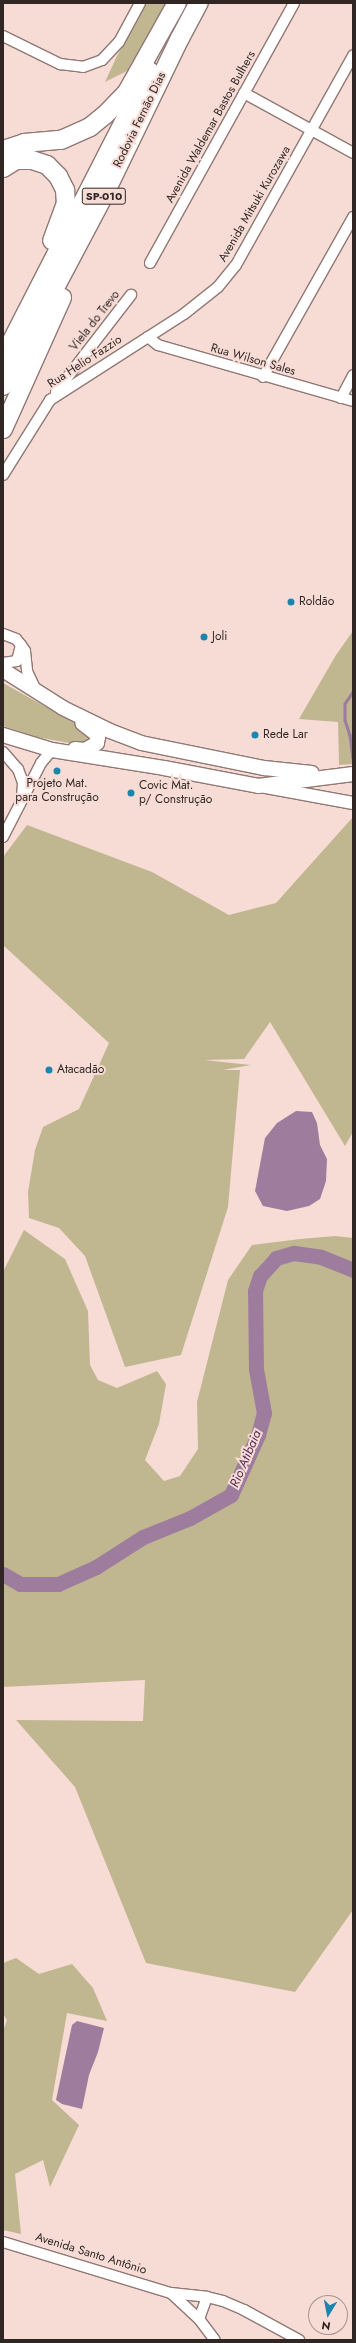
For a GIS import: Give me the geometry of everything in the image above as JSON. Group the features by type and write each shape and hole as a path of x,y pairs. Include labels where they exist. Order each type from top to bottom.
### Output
{"highway":[{"path":"3,150 24,143 61,140 90,127 105,115 127,92 177,3"},
{"name":"Rodovia Fernão Dias","path":"3,358 185,3"},
{"name":"Rodovia Fernão Dias","path":"3,386 106,193 180,38 199,3"},
{"path":"3,168 16,160 32,160 47,165 58,176 65,190 66,203 30,294 3,351"},
{"path":"3,429 69,283 106,193"}],"main road":[{"path":"3,670 63,708 110,731 141,743 264,768 335,776"},
{"path":"54,750 92,748 97,743 98,737 89,727 63,708"},
{"path":"3,735 54,750 164,768 258,786 353,774"},
{"path":"164,768 206,772 225,767 228,761"}],"street":[{"path":"3,36 60,64 83,67 102,60 119,42 140,3"},
{"name":"Avenida Waldemar Bastos Bulhers","path":"150,263 294,3"},
{"name":"Avenida Mitsuki Kurozawa","path":"148,337 218,287 236,265 353,56"},
{"path":"244,93 353,153"},
{"path":"263,377 353,217"},
{"name":"Viela do Trevo","path":"50,400 131,295"},
{"name":"Rua Wilson Sales","path":"148,337 158,345 263,377 353,401"},
{"name":"Rua Helio Fazzio","path":"3,475 50,400 148,337"},
{"path":"341,398 353,375"},
{"path":"3,634 16,639 25,651 27,671 38,693"},
{"path":"3,663 17,661 21,645"},
{"path":"3,835 22,802 41,763 54,750"},
{"path":"3,752 18,769 23,783 22,802"},
{"path":"258,786 353,803"},
{"name":"Avenida Santo Antônio","path":"3,2242 171,2292 207,2297 244,2310 299,2340"},
{"path":"171,2292 199,2319 214,2340"},
{"path":"199,2319 207,2297"}],"shaded area":[{"path":"146,3 169,3 133,68 105,82 116,58"},
{"path":"353,631 353,764 339,765 338,722 299,719 336,655"},
{"path":"3,683 89,731 92,737 85,746 37,737 3,726"},
{"path":"353,817 353,1132 345,1146 270,1022 244,1059 204,1060 251,1065 223,1070 240,1070 228,1207 181,1355 125,1367 85,1256 59,1228 29,1218 28,1192 35,1150 43,1127 79,1109 109,1043 3,945 3,857 27,825 152,872 229,915 276,903"},
{"path":"296,1111 312,1112 317,1123 320,1145 327,1159 326,1181 320,1199 309,1206 287,1211 263,1206 255,1191 265,1138 277,1123"},
{"path":"24,1230 65,1259 88,1311 90,1365 98,1380 117,1388 157,1371 166,1384 159,1424 145,1460 164,1481 180,1476 198,1449 197,1402 228,1280 252,1245 335,1236 353,1238 353,1910 295,1992 146,1963 75,1787 16,1720 143,1721 145,1680 3,1687 4,1270"},
{"path":"16,1958 39,1974 72,1964 93,1988 107,2021 67,2013 52,2100 79,2125 50,2187 43,2160 15,2174 21,2234 3,2230 3,2031 7,2020 3,2014 3,1963"},
{"path":"77,2021 104,2028 98,2052 89,2075 82,2109 62,2104 56,2100 72,2025"}],"waterway":[{"path":"353,692 345,704 345,720 350,735 353,758"},
{"name":"Rio Atibaia","path":"3,1574 20,1584 58,1584 96,1567 143,1537 190,1518 231,1495 258,1435 264,1413 256,1369 255,1291 260,1276 276,1258 294,1253 321,1257 353,1270"}],"place":[{"name":"Roldão","path":"291,602"},
{"name":"Joli","path":"204,637"},
{"name":"Rede Lar","path":"255,735"},
{"name":"Projeto Mat. para Construção","path":"57,771"},
{"name":"Covic Mat. p/ Construção","path":"131,793"},
{"name":"Atacadão","path":"49,1070"}]}
